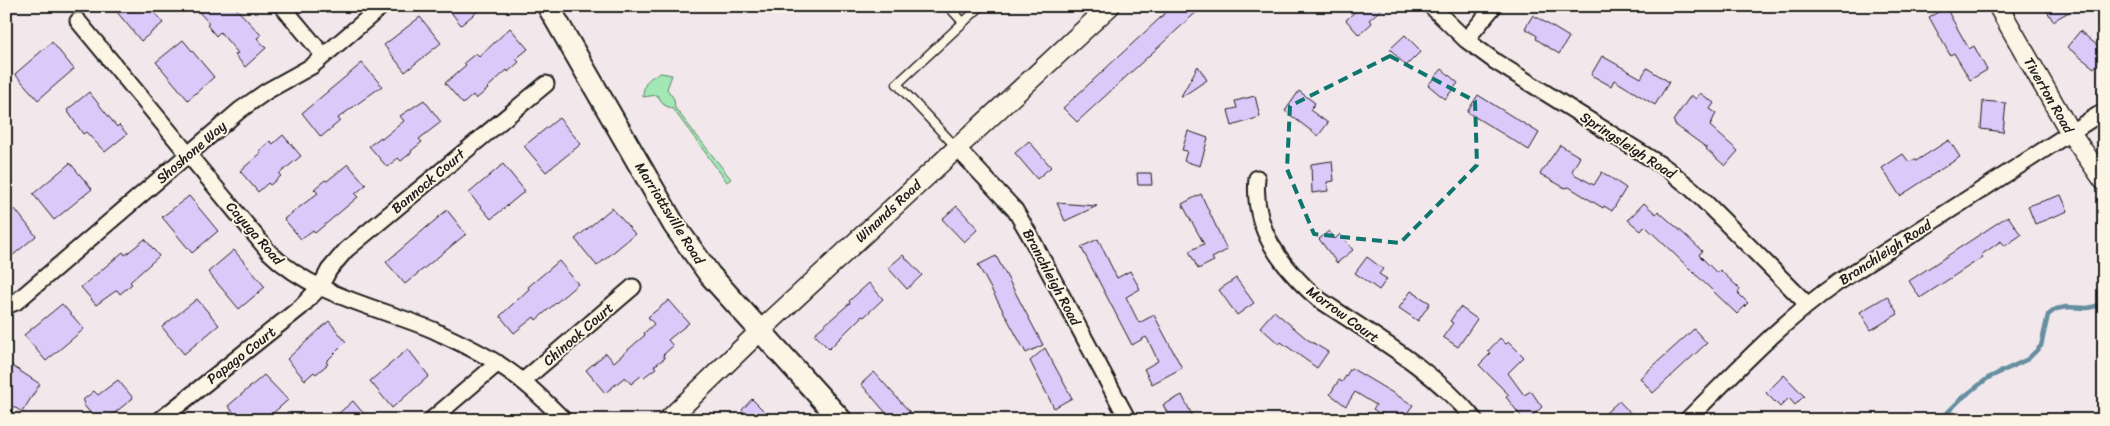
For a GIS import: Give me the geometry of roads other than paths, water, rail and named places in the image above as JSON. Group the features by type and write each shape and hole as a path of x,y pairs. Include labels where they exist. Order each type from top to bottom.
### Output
{"main road":[{"name":"Marriottsville Road","path":"548,6 674,225 710,275 841,420"}],"street":[{"path":"282,6 324,56"},
{"name":"Shoshone Way","path":"6,306 16,302 254,99 301,72 324,56 382,6"},
{"name":"Winands Road","path":"668,420 956,147 1110,6"},
{"name":"Springsleigh Road","path":"1431,6 1466,40 1496,62 1666,168 1693,190 1807,304"},
{"path":"1466,40 1494,6"},
{"name":"Tiverton Road","path":"1998,6 2070,132 2104,181"},
{"name":"Cayuga Road","path":"78,21 269,252 282,265 320,287 432,330 498,363 522,381 564,420"},
{"name":"Bannock Court","path":"320,287 329,270 346,250 546,84"},
{"name":"Branchleigh Road","path":"1687,420 1782,326 1807,304 2104,111"},
{"name":"Branchleigh Road","path":"956,147 1015,210 1128,420"},
{"name":"Morrow Court","path":"1257,178 1255,197 1258,217 1282,261 1300,283 1317,298 1435,379 1476,420"},
{"name":"Papago Court","path":"160,420 301,308 320,287"},
{"name":"Chinook Court","path":"522,381 633,287"},
{"path":"431,420 498,363"}],"lane":[{"path":"948,6 963,22"},
{"path":"956,147 897,84 981,6"}],"waterway":[{"path":"1940,420 1961,399 1988,378 2028,359 2041,346 2048,315 2056,309 2066,307 2088,308 2104,304"}]}
